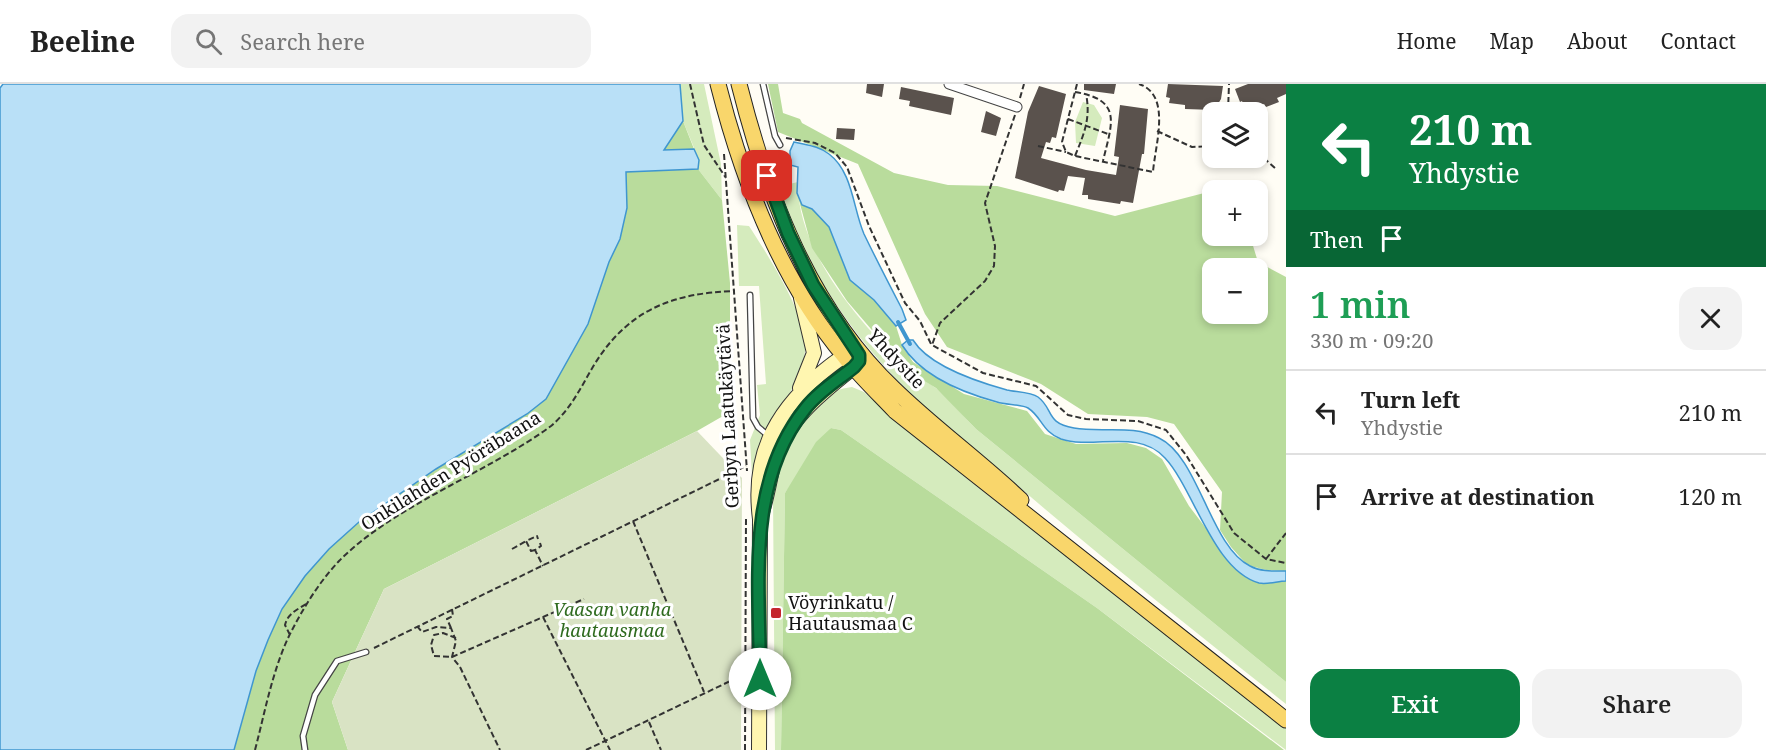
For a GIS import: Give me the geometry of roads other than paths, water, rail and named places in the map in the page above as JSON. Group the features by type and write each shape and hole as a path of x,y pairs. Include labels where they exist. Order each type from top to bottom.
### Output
{"main road":[{"name":"Yhdystie","path":"718,84 746,176 763,221 797,287 852,358 894,389 994,474 1080,555 1286,720"},
{"name":"Yhdystie","path":"739,84 753,138 788,233 852,358"},
{"path":"759,750 760,519 774,464 777,441 811,366 814,353 797,287"},
{"path":"796,395 852,358"},
{"path":"777,441 852,358"}],"street":[{"path":"949,84 1017,107"}],"lane":[{"path":"763,84 774,136 780,145"},
{"path":"750,295 753,418 758,427 777,441"},
{"path":"305,750 303,736 315,695 337,661 366,652"}],"water":[{"path":"3,84 680,84 683,121 664,150 694,149 699,160 698,169 626,172 627,208 620,239 609,262 588,324 546,399 527,414 436,469 359,522 329,549 305,576 282,609 268,640 256,671 234,750 0,750 0,88"},
{"path":"794,142 825,151 843,171 864,234 906,320 896,326 874,300 850,280 829,227 812,209 802,205 797,193 798,167 790,165 790,151"},
{"path":"908,340 913,340 930,358 955,372 995,387 1035,395 1043,402 1054,419 1065,426 1138,431 1159,438 1173,448 1184,463 1214,522 1236,556 1250,566 1259,569 1286,571 1286,581 1259,583 1243,575 1229,562 1217,546 1175,472 1165,458 1154,449 1129,442 1074,442 1061,439 1050,432 1028,408 971,394 944,382 920,366 910,356 902,345"}],"waterway":[{"path":"898,322 910,344"}],"place":[{"name":"Vöyrinkatu / Hautausmaa C","path":"776,613"}],"park label":[{"name":"Vaasan vanha hautausmaa","path":"612,620"}]}
